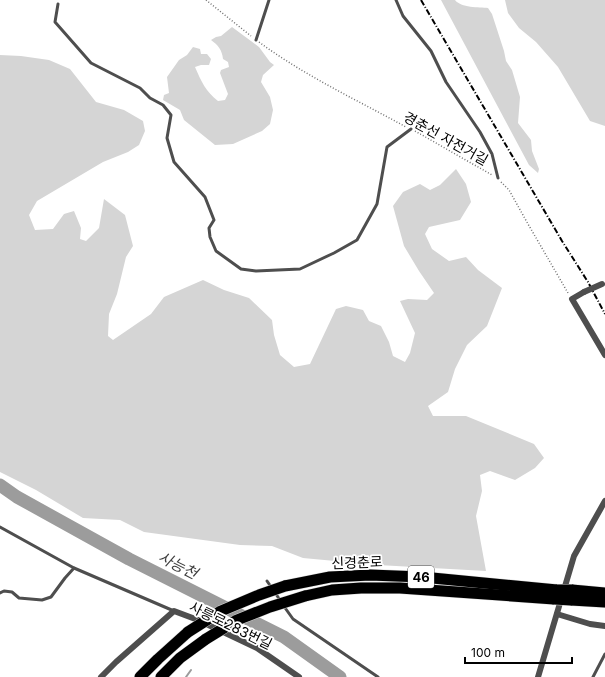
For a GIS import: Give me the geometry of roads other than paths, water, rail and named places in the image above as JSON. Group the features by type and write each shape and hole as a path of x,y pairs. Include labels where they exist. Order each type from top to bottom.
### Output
{"highway":[{"name":"신경춘로","path":"140,677 188,632 221,611 285,586 330,577 370,575 422,577 556,594"},
{"name":"신경춘로","path":"161,677 180,658 206,639 237,620 270,607 305,596 332,590 354,588 400,588 556,594 572,595 605,602"},
{"name":"신경춘로","path":"572,595 605,592"}],"street":[{"path":"604,283 572,299 605,355"},
{"path":"538,677 574,556 605,501"},
{"name":"사릉로283번길","path":"101,677 174,611 198,620 257,648 299,677"},
{"path":"557,614 590,624 605,626"}],"lane":[{"path":"256,40 269,0"},
{"path":"396,0 403,16 430,51 446,82 480,132 492,154 498,178"},
{"path":"58,4 56,22 91,63 140,88 150,98 162,105 171,115 167,138 174,162 205,197 214,220 209,228 210,237 216,251 241,268 256,271 300,269 357,240 377,204 387,148 411,129"},
{"path":"0,527 74,568 174,611"},
{"path":"0,593 4,591 12,592 19,598 42,600 51,597 74,568"},
{"path":"267,581 293,619 378,677"},
{"path":"593,677 605,654"}],"waterway":[{"name":"사능천","path":"0,485 17,497 129,559 284,637 340,677"},
{"path":"186,677 191,670"}],"railway":[{"path":"421,0 562,241 588,282 605,314"}]}
